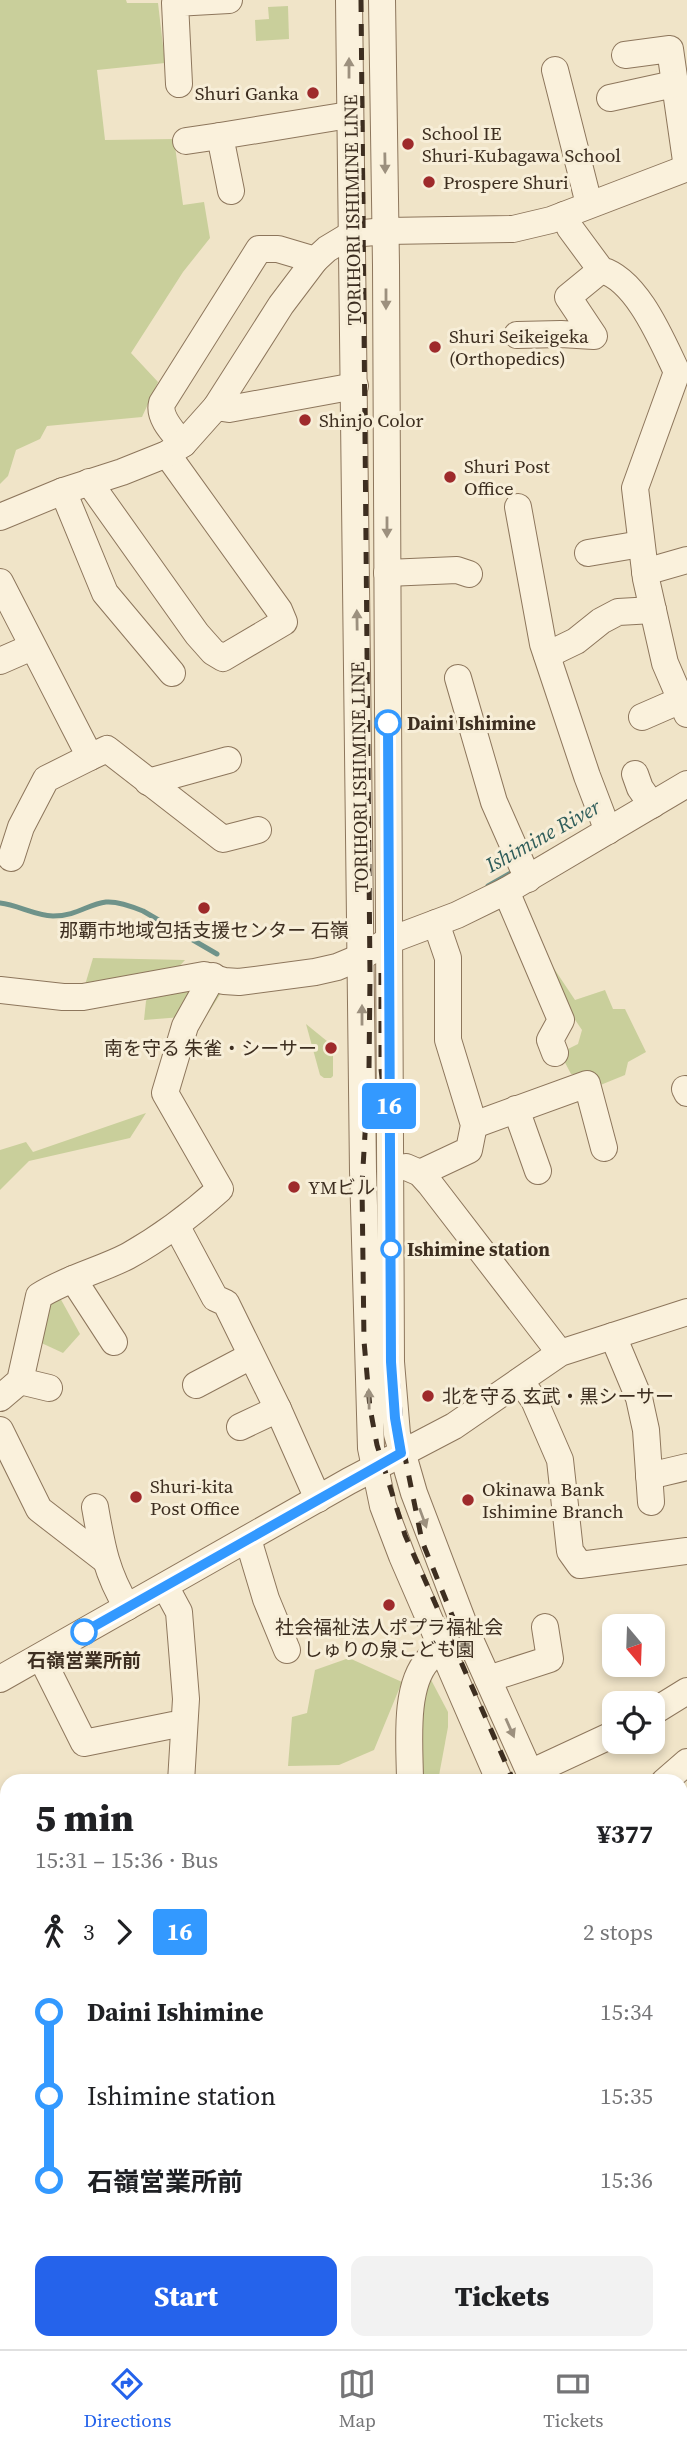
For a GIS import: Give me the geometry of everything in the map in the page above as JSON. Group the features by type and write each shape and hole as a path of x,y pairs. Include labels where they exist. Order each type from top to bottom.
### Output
{"street":[{"path":"179,85 175,4 229,0"},
{"name":"TORIHORI ISHIMINE LINE","path":"349,0 369,1418 374,1467 386,1515 442,1652 496,1774"},
{"name":"TORIHORI ISHIMINE LINE","path":"382,0 386,231 391,1362 396,1423 401,1453 448,1586 531,1774"},
{"path":"0,517 175,449 216,407 281,305 315,260 327,249 352,234 513,229 564,215 687,168 670,49 625,55"},
{"path":"555,70 589,204"},
{"path":"610,98 674,84"},
{"path":"186,141 349,115"},
{"path":"220,136 230,191"},
{"path":"564,215 570,228 601,271 611,273 630,290 653,323 677,372 687,404"},
{"path":"89,482 197,634 213,652 223,658 284,622 279,610 175,449 160,409 259,249 278,249 315,260"},
{"path":"517,335 601,337 568,297 601,271"},
{"path":"642,717 684,707 665,663 653,610 645,572 635,488 677,372"},
{"path":"216,407 229,409 355,386"},
{"path":"62,491 105,593 172,673"},
{"path":"518,507 546,598 547,655 571,695 605,822"},
{"path":"588,553 641,544"},
{"path":"645,572 687,560"},
{"path":"387,573 457,570 469,574"},
{"path":"0,582 90,757"},
{"path":"547,655 576,641 601,621 618,612 653,610"},
{"path":"0,661 32,647"},
{"path":"458,678 475,708 494,802 520,876 561,1020 550,1040 555,1053"},
{"path":"11,858 21,827 46,779 107,749 230,845 258,830"},
{"path":"148,782 228,760"},
{"path":"0,990 83,997 204,975 239,982 337,967 388,942 436,923 520,876 605,822 645,792 687,784"},
{"path":"420,1173 469,1150 474,1125 447,1040 448,958 436,923"},
{"path":"49,1388 10,1390 39,1296 126,1257 177,1227 220,1189 165,1093 185,1026 213,976"},
{"path":"474,1125 587,1084 604,1148"},
{"path":"516,1109 538,1171"},
{"path":"390,1157 420,1173 560,1353"},
{"path":"177,1227 215,1298 226,1303 318,1499"},
{"path":"73,1279 114,1342"},
{"path":"0,1679 374,1467 454,1426 560,1353 687,1312"},
{"path":"613,1336 639,1398 646,1430 651,1503"},
{"path":"196,1385 251,1356"},
{"path":"520,1381 534,1400 560,1460 570,1550 580,1565 685,1545"},
{"path":"240,1427 278,1409"},
{"path":"0,1430 39,1509 105,1560"},
{"path":"649,1476 687,1467"},
{"path":"95,1507 105,1560 113,1584 127,1608"},
{"path":"248,1539 266,1599 287,1650"},
{"path":"165,1586 179,1612 186,1699 181,1774"},
{"path":"488,1679 550,1659 545,1627"},
{"path":"411,1774 410,1727 417,1678 428,1659 442,1652"},
{"path":"41,1657 84,1743 173,1726"},
{"path":"665,1705 687,1691"},
{"path":"538,1774 602,1740"},
{"path":"673,1774 687,1762"}],"green space":[{"path":"0,0 126,0 127,3 158,3 165,63 97,70 105,140 174,139 183,205 204,202 210,238 183,272 131,353 158,382 142,417 47,426 40,439 16,450 8,476 0,484"},
{"path":"288,6 289,39 256,41 255,20 269,19 268,7"},
{"path":"93,958 185,960 176,970 85,985"},
{"path":"553,967 575,1000 605,990 613,1009 625,1009 646,1052 628,1062 625,1075 598,1086 590,1074 571,1074 560,1053 578,1044 582,1030 561,999 547,969"},
{"path":"198,982 221,993 207,1015 144,1020 146,1001 151,992"},
{"path":"306,1024 333,1046 331,1078 320,1075"},
{"path":"146,1113 130,1138 29,1161 0,1190 0,1150 26,1142 33,1152"},
{"path":"59,1296 80,1334 63,1353 35,1340 45,1300"},
{"path":"349,1658 402,1682 374,1750 339,1765 288,1766 292,1717 307,1713 315,1670"},
{"path":"429,1676 448,1712 439,1774 421,1774 421,1705"}],"waterway":[{"name":"Ishimine River","path":"488,886 516,870"},
{"name":"Ishimine River","path":"0,903 53,916 69,914 100,903 120,903 143,911 217,954"}],"railway":[{"path":"361,0 370,977 369,1068 362,1184 364,1341 370,1408 377,1445 405,1535 510,1774"},
{"path":"381,973 381,1069 393,1172 396,1365 403,1447 422,1541 465,1647"}],"bus line":[{"name":"16","path":"84,1632 401,1453 395,1418 391,1362 388,723"}],"place":[{"name":"Shuri Ganka","path":"313,93"},
{"name":"School IE Shuri-Kubagawa School","path":"408,144"},
{"name":"Prospere Shuri","path":"429,182"},
{"name":"Shuri Seikeigeka (Orthopedics)","path":"435,347"},
{"name":"Shinjo Color","path":"305,420"},
{"name":"Shuri Post Office","path":"450,477"},
{"name":"Daini Ishimine","path":"388,723"},
{"name":"那覇市地域包括支援センター 石嶺","path":"204,908"},
{"name":"南を守る 朱雀・シーサー","path":"331,1048"},
{"name":"YMビル","path":"294,1187"},
{"name":"Ishimine station","path":"391,1249"},
{"name":"北を守る 玄武・黒シーサー","path":"428,1396"},
{"name":"Shuri-kita Post Office","path":"136,1497"},
{"name":"Okinawa Bank Ishimine Branch","path":"468,1500"},
{"name":"社会福祉法人ポプラ福祉会 しゅりの泉こども園","path":"389,1605"},
{"name":"石嶺営業所前","path":"84,1632"}]}
